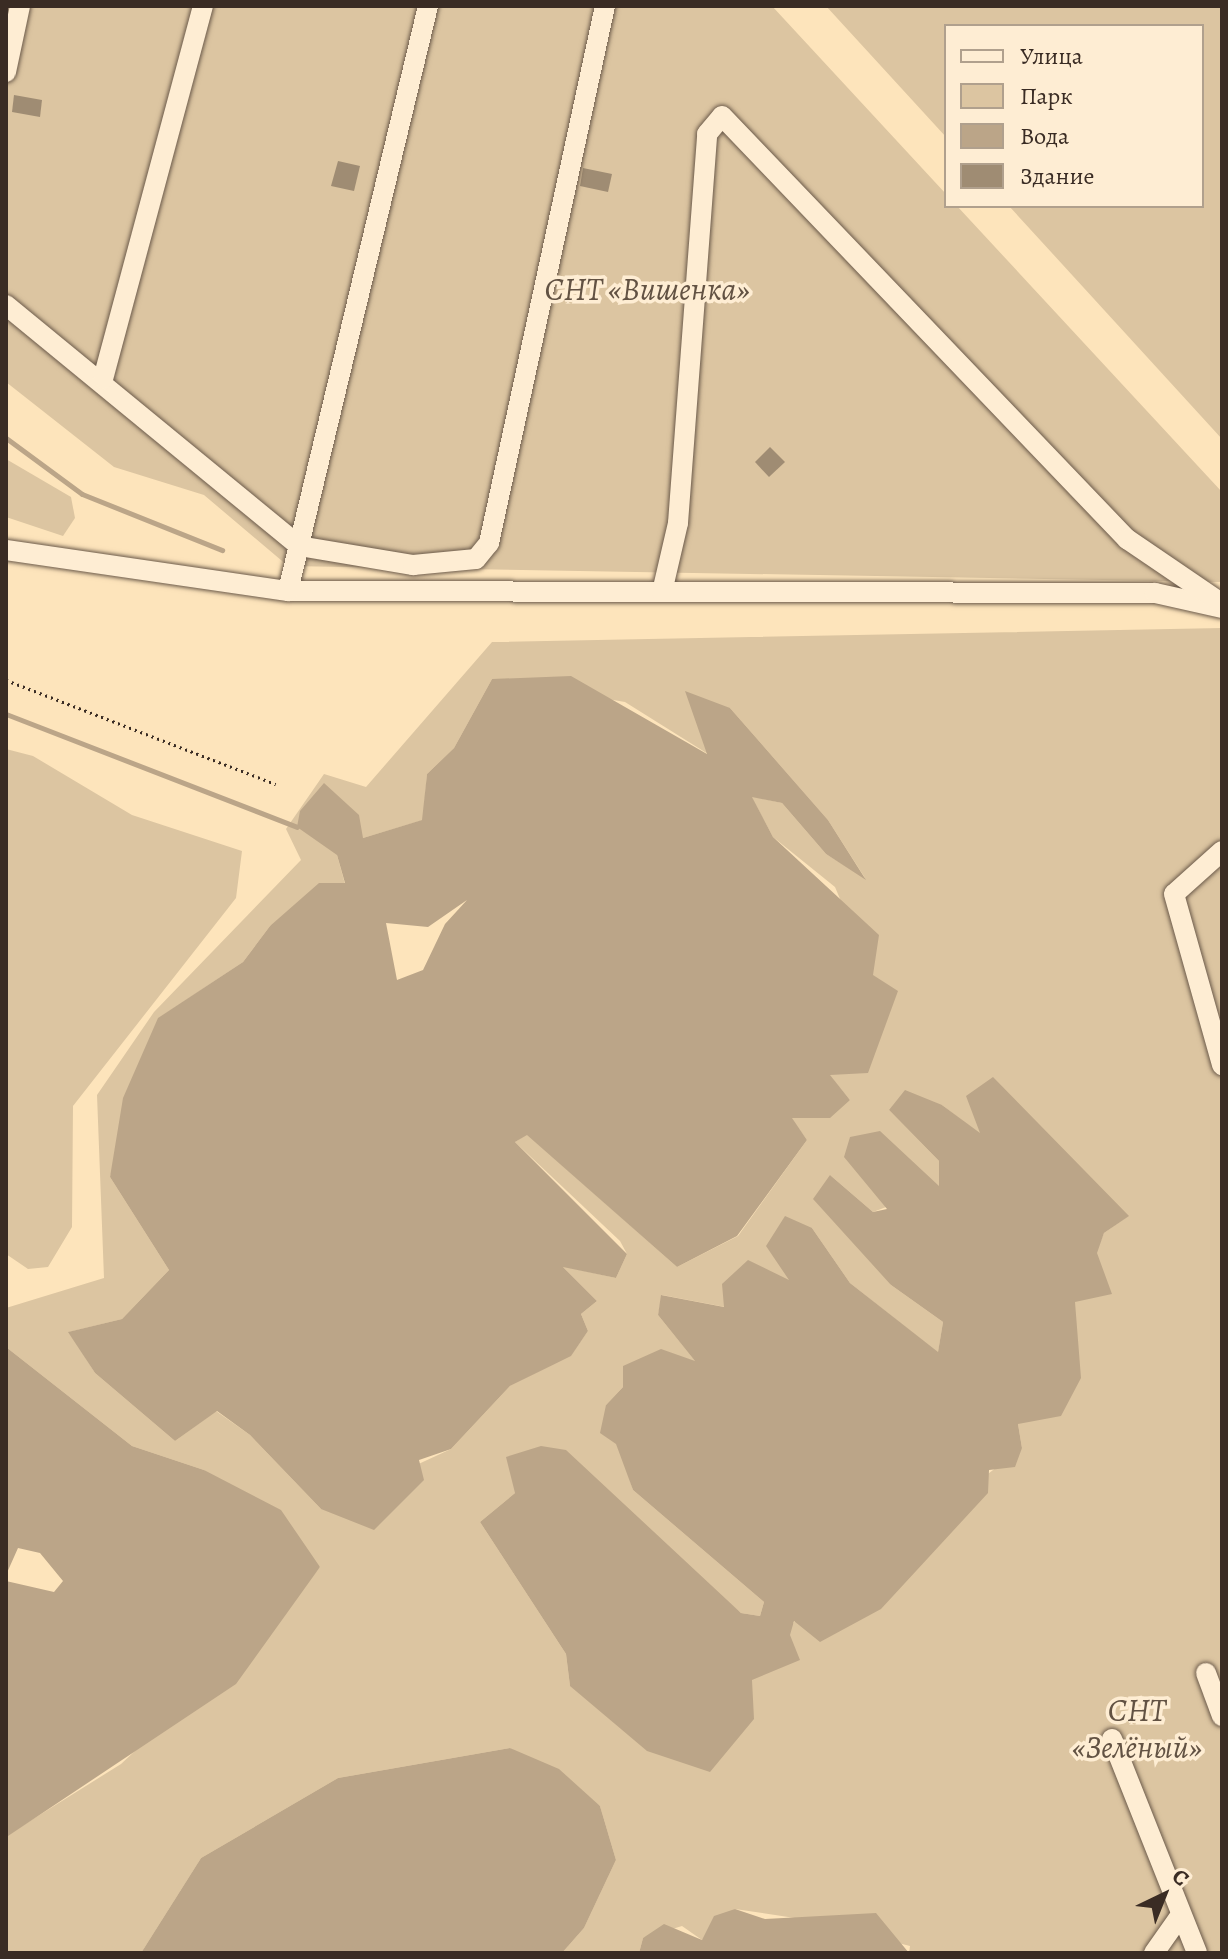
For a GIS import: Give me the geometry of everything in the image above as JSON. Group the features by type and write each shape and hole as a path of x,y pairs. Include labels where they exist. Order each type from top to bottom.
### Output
{"street":[{"path":"6,72 20,6"},
{"path":"103,379 203,6"},
{"path":"288,591 428,6"},
{"path":"6,305 103,379 299,546 413,565 476,559 489,543 605,6"},
{"path":"662,592 678,523 707,134 722,116 1127,539 1222,606"},
{"path":"6,550 288,591 1155,593 1222,606"},
{"path":"1222,851 1174,894 1222,1065"},
{"path":"1206,1673 1222,1716"},
{"path":"1112,1739 1197,1953"},
{"path":"1154,1953 1180,1916"}],"path":[{"path":"6,680 276,784"}],"green space":[{"name":"СНТ «Вишенка»","path":"6,6 772,6 944,192 944,208 959,208 1222,492 1222,582 288,566 204,495 114,467 6,382"},
{"path":"826,6 1222,6 1222,439 1011,208 1204,208 1204,24 944,24 944,135"},
{"path":"6,459 71,497 75,518 63,536 6,517"},
{"name":"СНТ «Зелёный»","path":"1222,628 1222,1953 909,1953 910,1946 808,1920 735,1909 702,1940 682,1926 643,1938 639,1953 562,1953 584,1928 616,1860 600,1806 510,1748 338,1778 201,1858 141,1953 6,1953 6,1836 121,1764 282,1614 320,1567 204,1470 132,1446 6,1347 6,1308 104,1278 97,1095 154,1012 301,860 286,829 324,774 366,787 492,642","holes":["492,679 625,702 708,754 702,735 730,708 828,820 865,878 826,854 782,803 751,796 773,837 835,887 872,975 829,1075 850,1100 791,1118 807,1140 738,1236 677,1267 527,1134 515,1142 620,1241 627,1254 616,1278 562,1266 597,1301 581,1314 588,1331 571,1355 510,1386 451,1449 321,1509 250,1435 216,1411 175,1441 95,1373 69,1332 122,1319 169,1270 110,1177 159,1018 243,962 270,926 345,884 337,855 363,838 423,820 427,774 454,748","942,1105 981,1135 1096,1185 1128,1216 1104,1233 1075,1302 1075,1321 1018,1424 1022,1448 795,1621 751,1680 570,1686 566,1654 480,1522 515,1493 662,1546 741,1613 760,1616 764,1602 633,1490 606,1405 623,1387 696,1362 658,1315 662,1295 725,1307 791,1281 812,1228 850,1283 938,1353 943,1322 891,1285 830,1175 873,1212 939,1187 939,1161 889,1110"]},
{"path":"6,749 33,756 132,815 242,851 236,898 73,1106 72,1227 48,1267 28,1269 6,1254"}],"water":[{"path":"571,676 707,754 685,691 730,708 828,820 866,880 826,854 782,803 752,797 773,837 879,935 873,975 898,991 868,1073 830,1075 850,1100 830,1118 792,1118 807,1140 737,1236 677,1267 527,1135 515,1142 627,1254 616,1278 563,1267 597,1301 581,1314 588,1331 571,1356 510,1386 451,1449 419,1460 424,1480 374,1530 321,1509 250,1435 217,1411 175,1441 95,1373 68,1332 122,1319 169,1270 110,1177 123,1098 158,1018 243,962 270,926 319,883 345,883 337,855 297,827 300,811 324,783 359,815 363,838 422,820 427,774 454,748 492,679","holes":["467,900 445,924 423,970 397,980 386,923 428,927"]},
{"path":"993,1077 1129,1216 1104,1233 1097,1253 1112,1294 1075,1302 1081,1378 1061,1416 1018,1424 1022,1448 1015,1467 989,1470 988,1493 881,1609 820,1642 794,1621 790,1635 800,1660 752,1680 754,1719 710,1772 647,1751 570,1686 566,1654 480,1522 515,1493 506,1457 541,1446 566,1450 741,1613 760,1616 764,1602 633,1490 616,1444 600,1433 606,1405 623,1387 623,1366 661,1349 695,1361 658,1315 661,1295 724,1307 722,1284 748,1260 789,1280 766,1246 785,1216 812,1228 850,1283 938,1352 943,1322 891,1285 813,1199 830,1175 873,1212 887,1209 844,1157 850,1137 880,1131 939,1186 939,1161 889,1110 905,1090 942,1105 980,1133 966,1096"},
{"path":"6,1347 132,1446 204,1470 281,1510 320,1567 236,1684 8,1836 6,1581 54,1592 63,1581 40,1553 18,1548 6,1575"},
{"path":"510,1748 559,1769 600,1806 616,1860 584,1928 562,1953 141,1953 201,1858 338,1778"},
{"path":"735,1909 765,1919 876,1913 909,1953 639,1953 643,1938 664,1924 702,1940 714,1916"}],"building":[{"path":"14,95 42,100 40,117 12,112"},
{"path":"338,161 360,166 354,191 331,186"},
{"path":"583,168 612,174 608,192 580,186"},
{"path":"770,447 785,462 769,477 755,462"}],"waterway":[{"path":"6,438 82,494 222,550"},
{"path":"6,714 297,827"}]}
